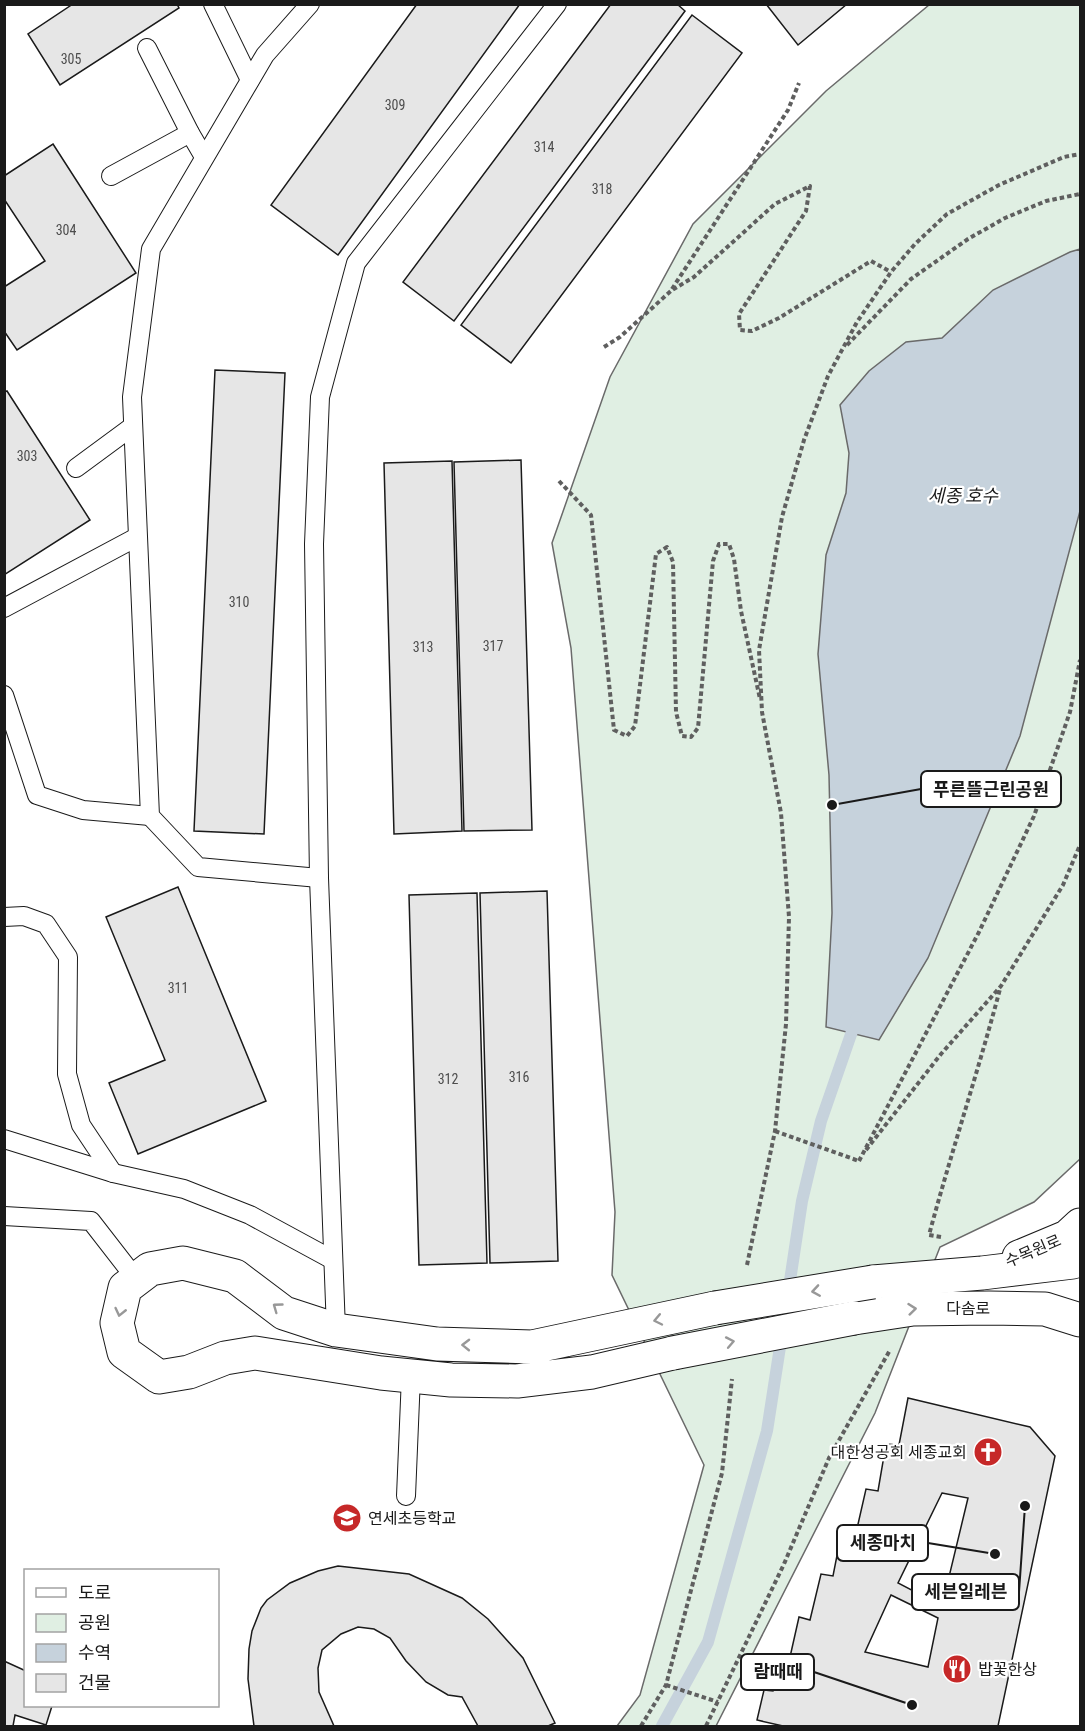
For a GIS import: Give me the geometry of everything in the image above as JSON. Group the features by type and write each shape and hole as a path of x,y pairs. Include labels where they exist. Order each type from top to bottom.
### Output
{"street":[{"name":"수목원로","path":"982,1273 1067,1237 1080,1225"},
{"name":"다솜로","path":"1080,1257 1073,1262 982,1273 873,1282 715,1308 531,1347 437,1344 336,1330 284,1312 235,1276 183,1263 150,1269 125,1288 117,1323 124,1352 159,1377 189,1372 225,1358 255,1353 381,1373 451,1380 517,1381 592,1372 673,1353 913,1309 1045,1309 1080,1320"}],"lane":[{"path":"213,4 250,80"},
{"path":"310,4 265,55 150,249 132,398 150,816 198,867 319,878"},
{"path":"336,1330 319,878 314,544 320,397 356,263 556,4"},
{"path":"147,48 204,157"},
{"path":"111,176 190,134"},
{"path":"76,468 133,426"},
{"path":"4,608 137,537"},
{"path":"4,695 37,795 82,810 150,816"},
{"path":"4,917 24,916 46,924 68,957 67,1074 81,1125 113,1173"},
{"path":"4,1139 113,1173 184,1189 250,1215 333,1260"},
{"path":"4,1216 91,1221 136,1279"},
{"path":"406,1496 411,1376"}],"path":[{"path":"672,290 788,110 799,83"},
{"path":"762,712 759,650 782,517 804,440 828,376 857,322 891,272 915,244 947,214 999,185 1064,158 1080,154"},
{"path":"604,347 620,337 672,290 694,278 775,204 810,186 806,211 739,314 740,330 752,331 779,318 871,261 891,272"},
{"path":"844,348 911,279 968,239 1005,218 1046,201 1080,194"},
{"path":"559,481 591,515 614,730 627,736 635,726 656,554 667,547 673,562 676,712 682,736 691,737 698,728 713,561 719,544 729,544 734,559 741,611 781,813 789,917 786,1024 775,1131 747,1267"},
{"path":"859,1161 979,932 1034,816 1070,712 1080,660"},
{"path":"859,1161 941,1054 1000,986 1063,885 1080,845"},
{"path":"949,1238 929,1236 1000,986"},
{"path":"775,1131 859,1161"},
{"path":"706,1726 784,1564 829,1458 891,1348"},
{"path":"641,1726 666,1685 722,1473 733,1370"},
{"path":"666,1685 718,1702"}],"green space":[{"path":"929,5 1080,5 1080,1159 1034,1202 940,1247 875,1413 716,1726 617,1726 640,1695 704,1465 612,1275 615,1212 571,648 552,543 610,377 693,224 826,91"}],"water":[{"name":"세종 호수","path":"1080,249 1080,511 1020,736 928,958 879,1040 826,1027 832,913 829,775 818,654 826,555 846,493 849,453 840,405 869,371 906,342 942,338 993,290"}],"building":[{"path":"73,4 177,4 179,8 60,85 28,34"},
{"path":"417,4 520,4 338,255 271,205"},
{"path":"611,4 677,4 685,11 454,321 403,282"},
{"path":"766,4 847,4 798,45"},
{"path":"692,15 742,53 511,363 461,325"},
{"path":"53,144 136,273 17,350 4,331 4,287 45,261 4,199 4,176"},
{"path":"215,370 285,373 264,834 194,831"},
{"path":"7,391 90,520 4,575 4,392"},
{"path":"521,460 532,830 464,831 454,462"},
{"path":"452,461 462,831 394,834 384,463"},
{"path":"178,887 266,1101 138,1154 109,1083 165,1060 106,917"},
{"path":"547,891 558,1261 490,1263 480,893"},
{"path":"477,893 487,1263 419,1265 409,895"},
{"path":"908,1398 1030,1427 1055,1456 998,1726 783,1726 757,1720 764,1690 773,1691 780,1655 790,1657 799,1617 810,1620 821,1574 833,1576 842,1530 856,1533 866,1489 878,1491 886,1444 899,1445","holes":["942,1493 968,1498 942,1606 898,1583","891,1595 938,1618 928,1667 865,1652"]},
{"path":"338,1566 409,1574 462,1598 488,1619 523,1658 555,1723 548,1726 478,1726 462,1697 448,1695 426,1682 406,1661 390,1638 374,1629 358,1627 341,1634 322,1650 318,1668 319,1692 334,1726 254,1726 248,1679 249,1649 252,1631 261,1608 267,1600 290,1583 318,1571"},
{"path":"4,1661 24,1670 24,1707 52,1707 46,1725 15,1715 13,1726 4,1726"}],"waterway":[{"path":"788,1294 802,1201 821,1121 857,1017"},
{"path":"662,1726 708,1642 767,1431 782,1334"}],"place":[{"name":"푸른뜰근린공원","path":"832,805"},
{"name":"대한성공회 세종교회","path":"988,1452"},
{"name":"세븐일레븐","path":"1025,1506"},
{"name":"연세초등학교","path":"347,1518"},
{"name":"세종마치","path":"995,1554"},
{"name":"밥꽃한상","path":"957,1669"},
{"name":"람때때","path":"912,1705"}]}
